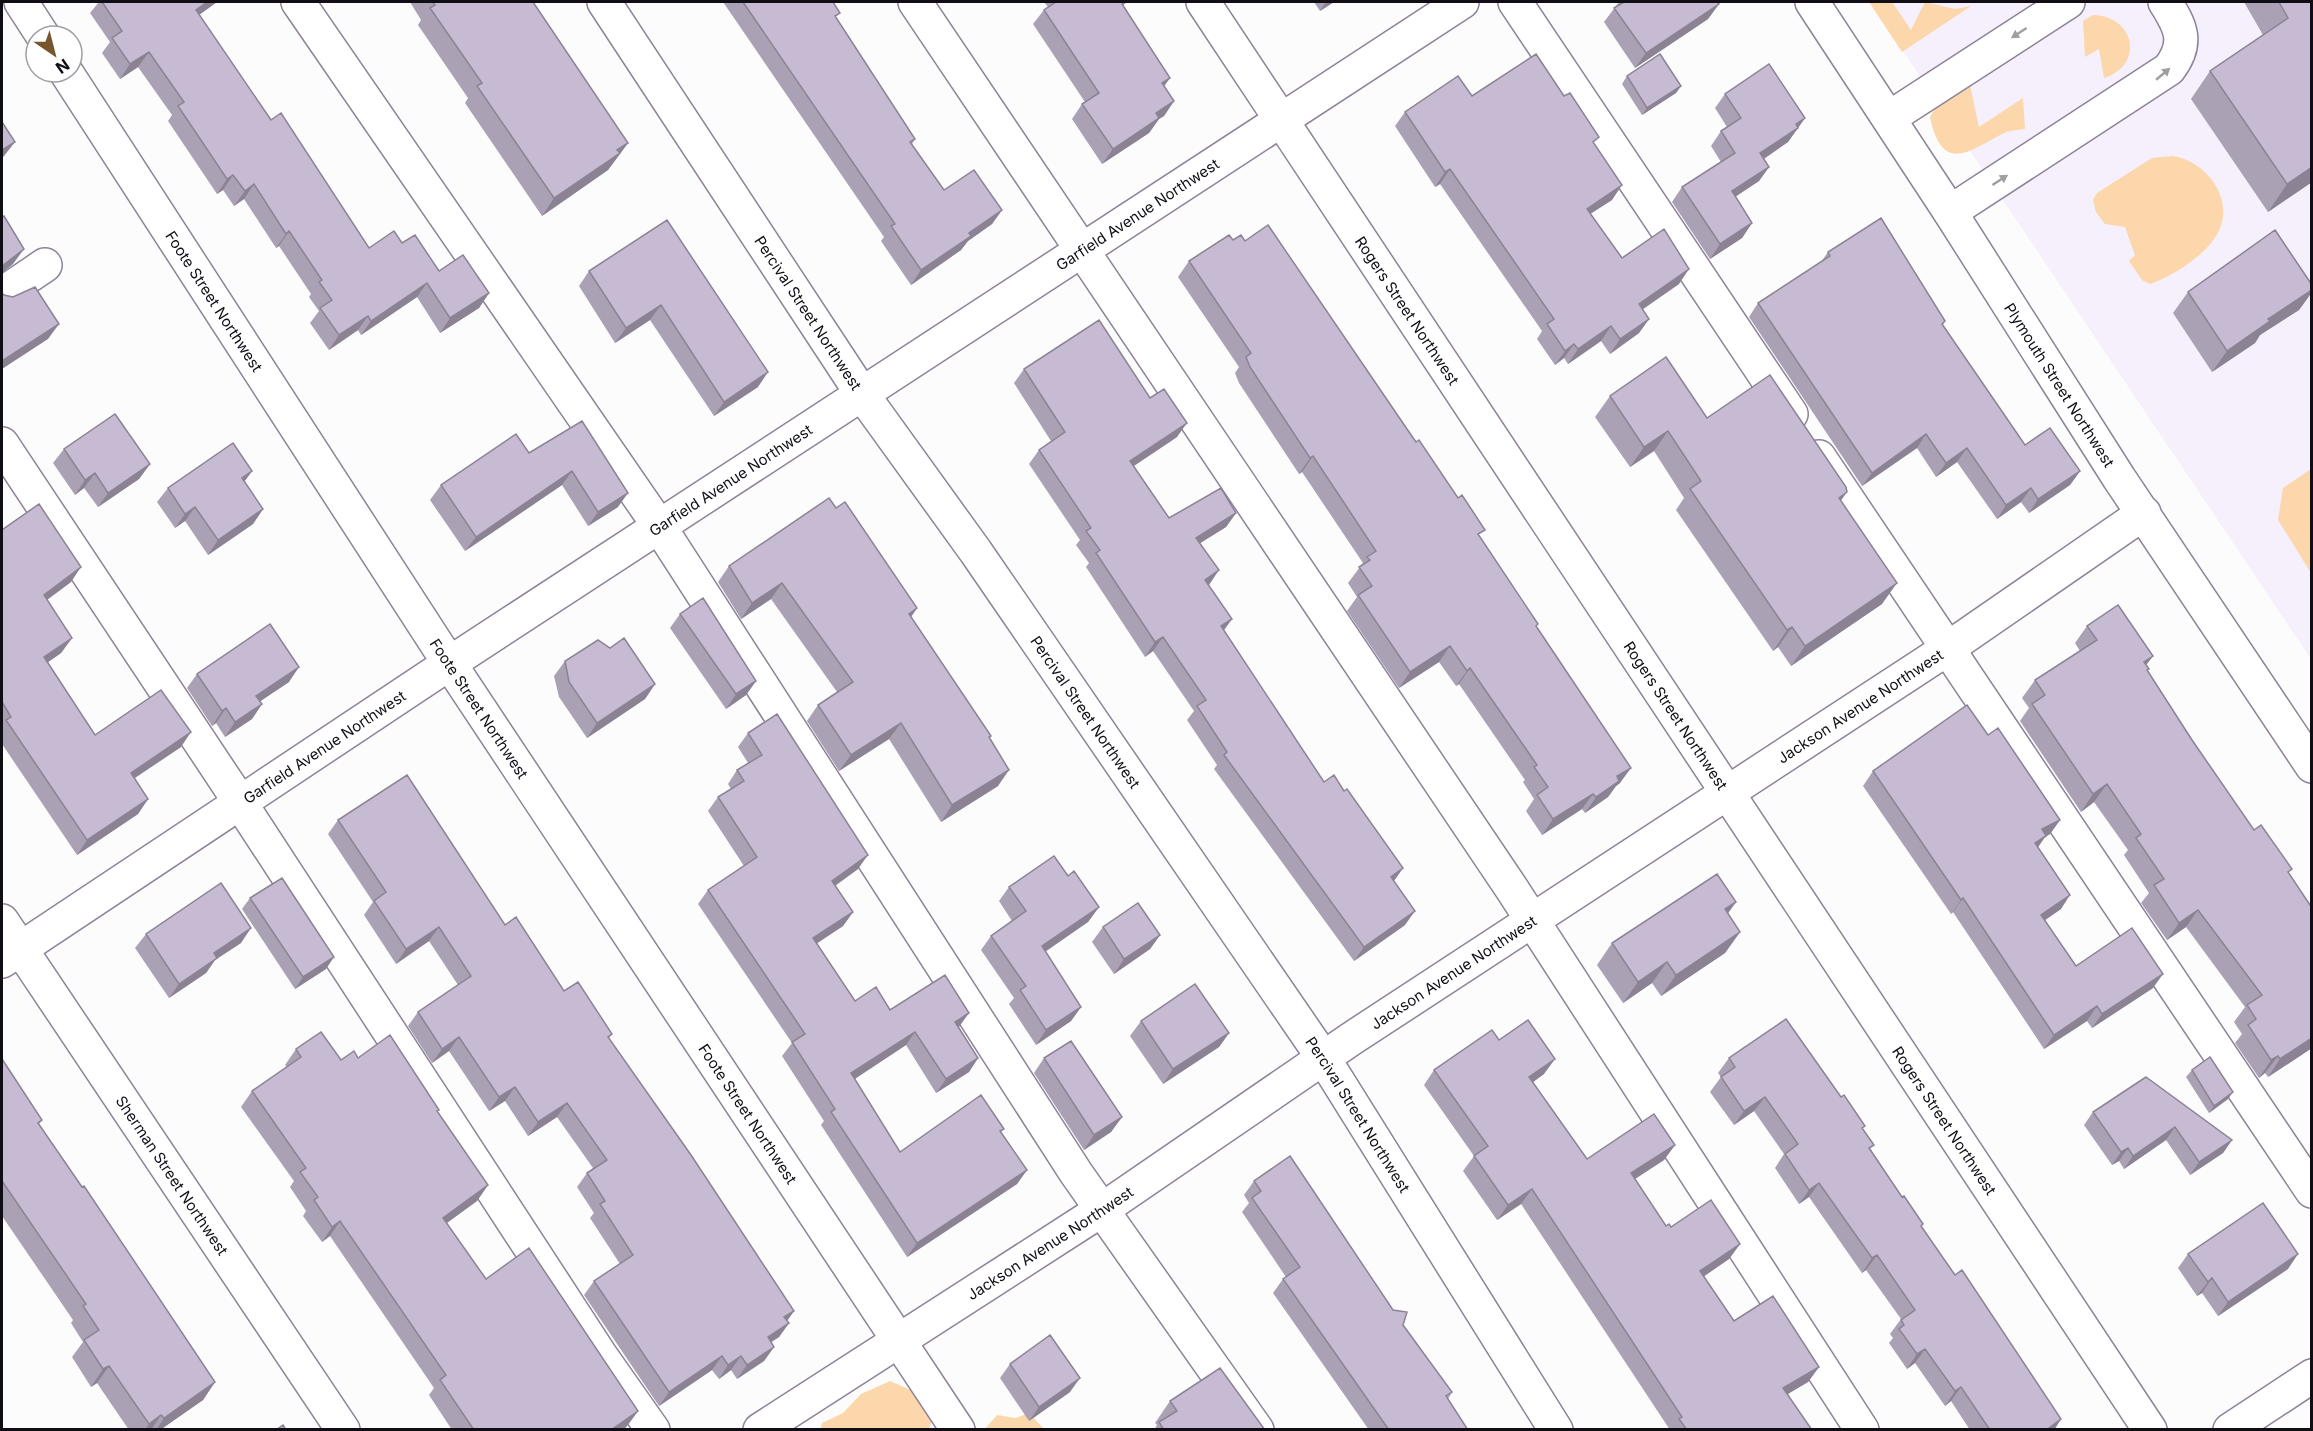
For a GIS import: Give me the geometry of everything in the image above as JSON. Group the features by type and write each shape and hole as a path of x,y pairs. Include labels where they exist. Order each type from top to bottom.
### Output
{"street":[{"path":"21,2 35,24"},
{"path":"298,2 659,526 1102,1209 1257,1430"},
{"name":"Percival Street Northwest","path":"604,2 862,394 976,552 1324,1059 1556,1430"},
{"path":"915,2 1532,922 1862,1430"},
{"name":"Rogers Street Northwest","path":"1203,2 2150,1430"},
{"name":"Garfield Avenue Northwest","path":"10,955 450,663 1462,2"},
{"path":"1515,2 2312,1191"},
{"name":"Plymouth Street Northwest","path":"1812,2 2144,513 2312,766"},
{"path":"1888,118 2068,2"},
{"path":"1950,212 2169,69 2178,57 2182,37 2179,24 2165,2"},
{"name":"Foote Street Northwest","path":"74,84 450,663 958,1430"},
{"path":"2,294 45,266"},
{"path":"2,444 240,802 601,1356 653,1430"},
{"name":"Jackson Avenue Northwest","path":"760,1430 1102,1209 1351,1039 1947,649 2144,513"},
{"name":"Sherman Street Northwest","path":"2,921 10,955 343,1430"},
{"path":"2232,1429 2312,1376"}],"shaded area":[{"path":"1869,2 1892,2 1911,30 1925,2 1955,9 1971,6 1902,52"},
{"path":"1870,2 2311,2 2311,659"},
{"path":"2093,15 2107,18 2118,24 2126,32 2130,42 2125,63 2117,72 2104,78 2099,49 2085,57 2083,21"},
{"path":"1970,85 1979,127 2023,98 2025,129 2005,133 1967,152 1958,154 1949,152 1935,135 1930,117 1936,106"},
{"path":"2173,156 2198,167 2216,187 2222,199 2221,226 2209,246 2194,259 2150,284 2142,280 2129,261 2135,255 2125,227 2105,224 2096,212 2093,200 2097,193 2152,158"},
{"path":"2311,469 2311,573 2278,520 2283,488"},
{"path":"890,1381 913,1391 933,1418 929,1429 820,1430 822,1423 843,1413 861,1394"},
{"path":"1029,1413 1044,1429 984,1430 997,1415 1015,1418"}],"building":[{"path":"102,2 207,2 196,10 271,120 281,113 369,248 394,231 402,243 415,235 439,271 463,255 489,293 450,318 427,283 371,321 368,316 339,335 320,308 332,300 319,282 322,280 289,231 286,234 254,184 245,191 233,175 227,179 178,106 184,102 149,52 130,64 112,38 122,31"},
{"path":"433,2 533,2 628,143 617,150 620,153 554,198 477,86 482,83 430,8 435,5"},
{"path":"743,2 833,2 840,13 835,16 915,139 910,142 944,190 974,170 1002,210 969,233 971,236 921,270 891,226 895,224"},
{"path":"1056,2 1126,2 1122,4 1170,78 1162,83 1174,101 1156,113 1159,118 1113,149 1082,104 1099,93 1044,10"},
{"path":"1624,2 1717,2 1719,4 1646,53 1614,8"},
{"path":"2279,2 2312,2 2312,167 2287,184 2210,71 2288,18"},
{"path":"1536,54 1564,96 1570,93 1599,137 1593,142 1622,185 1587,209 1622,258 1664,229 1689,269 1639,304 1649,319 1620,339 1611,326 1578,349 1574,344 1565,351 1547,324 1554,319 1450,169 1445,172 1405,112 1458,76 1472,96"},
{"path":"1660,54 1681,86 1647,108 1627,76"},
{"path":"1769,64 1805,118 1796,124 1798,128 1760,153 1769,167 1732,191 1752,223 1720,244 1682,187 1735,153 1721,131 1741,118 1725,94"},
{"path":"2,122 15,142 2,150"},
{"path":"4,216 24,249 2,266 2,218"},
{"path":"1881,218 1945,321 1942,324 2025,445 2050,428 2080,471 2038,499 2031,488 2006,505 1967,448 1946,463 1926,434 1872,473 1758,303 1830,256 1828,252"},
{"path":"667,220 768,372 724,402 661,305 626,328 589,271"},
{"path":"1268,225 1416,442 1419,440 1458,498 1462,495 1485,530 1478,534 1538,624 1536,626 1631,768 1617,776 1619,781 1596,797 1593,794 1553,819 1537,795 1548,787 1534,767 1537,765 1470,668 1467,671 1450,646 1410,672 1358,595 1372,586 1359,567 1370,560 1367,557 1376,551 1313,456 1310,458 1250,367 1246,357 1251,353 1189,261 1229,235 1233,240 1241,235 1245,241"},
{"path":"2275,230 2312,285 2312,290 2268,319 2270,321 2227,351 2188,292"},
{"path":"35,287 59,324 2,361 2,293 13,297"},
{"path":"1099,320 1150,398 1164,389 1187,423 1130,461 1169,518 1221,488 1236,513 1196,538 1219,570 1205,580 1232,619 1221,626 1324,782 1334,775 1344,791 1347,789 1403,868 1391,877 1415,911 1364,947 1224,755 1227,752 1197,706 1206,700 1163,637 1155,642 1096,553 1100,550 1086,531 1091,528 1039,450 1065,432 1024,369"},
{"path":"1666,357 1707,418 1770,375 1846,487 1847,492 1839,498 1897,583 1805,646 1792,627 1787,630 1690,489 1701,481 1668,431 1644,447 1610,396"},
{"path":"115,414 150,464 108,493 95,473 85,480 64,449"},
{"path":"582,421 628,493 598,512 572,471 476,537 441,485 516,434 529,453"},
{"path":"233,443 252,471 242,478 263,509 218,540 195,507 185,514 168,488"},
{"path":"829,498 836,508 845,502 917,608 909,614 991,736 989,737 1009,770 952,805 901,723 851,755 818,705 853,682 782,583 752,603 729,566"},
{"path":"39,504 81,567 44,595 72,638 44,657 95,735 161,690 191,732 131,773 148,799 87,840 6,720 11,717 2,702 2,530"},
{"path":"703,598 756,681 736,694 680,614"},
{"path":"2118,605 2153,656 2144,662 2149,669 2147,670 2254,830 2261,825 2292,869 2288,872 2312,908 2312,1038 2280,1059 2278,1056 2271,1060 2248,1025 2256,1019 2247,1005 2262,995 2198,910 2179,923 2154,885 2164,879 2136,838 2141,834 2107,784 2093,794 2032,704 2045,695 2035,680 2097,640 2087,626"},
{"path":"270,624 299,667 256,696 262,704 235,722 226,708 222,711 197,674"},
{"path":"624,638 655,684 597,723 569,682 565,661 598,640 610,648"},
{"path":"1967,705 1988,735 1998,728 2060,820 2042,829 2046,836 2035,843 2070,895 2041,915 2076,966 2132,928 2163,974 2102,1014 2097,1006 2054,1035 1963,898 1961,900 1873,771"},
{"path":"777,714 868,855 832,881 853,912 813,938 855,1001 876,987 890,1010 945,975 969,1013 955,1022 978,1058 946,1079 915,1032 851,1073 900,1152 981,1095 1004,1129 1000,1131 1027,1170 917,1243 831,1112 835,1109 792,1042 805,1034 708,890 757,857 718,797 744,781 737,770 762,755 748,733"},
{"path":"407,775 505,925 516,917 564,991 578,982 612,1034 608,1037 691,1155 794,1311 784,1317 789,1323 768,1337 774,1347 747,1365 741,1356 728,1365 722,1356 669,1392 594,1281 633,1255 600,1204 605,1201 587,1173 607,1160 567,1103 538,1122 515,1087 499,1097 459,1037 442,1049 418,1012 471,976 439,927 406,949 374,901 386,892 338,820"},
{"path":"1054,856 1068,876 1074,871 1099,907 1042,946 1081,1007 1046,1030 1020,990 1026,986 991,936 1026,911 1009,887"},
{"path":"1717,874 1736,902 1725,909 1740,932 1676,975 1667,962 1638,982 1612,943"},
{"path":"282,878 334,957 303,977 250,898"},
{"path":"221,883 251,928 214,953 217,958 179,984 146,934"},
{"path":"1138,903 1160,935 1124,959 1103,927"},
{"path":"1195,984 1229,1033 1173,1069 1141,1021"},
{"path":"1786,1019 1841,1097 1844,1095 1865,1126 1862,1128 1874,1145 1869,1148 1923,1224 1921,1226 1955,1275 1962,1270 2061,1419 2049,1428 2050,1430 1990,1430 1961,1387 1955,1391 1925,1349 1917,1354 1899,1329 1904,1325 1901,1320 1915,1310 1877,1255 1872,1258 1819,1183 1809,1190 1785,1154 1798,1144 1765,1097 1744,1111 1721,1077 1735,1067 1729,1058"},
{"path":"1528,1020 1555,1059 1529,1077 1587,1159 1654,1114 1675,1145 1631,1173 1666,1226 1669,1224 1671,1227 1711,1200 1740,1244 1700,1271 1734,1321 1773,1296 1819,1367 1783,1388 1812,1430 1687,1430 1679,1419 1682,1417 1532,1189 1508,1205 1474,1156 1488,1146 1434,1070 1492,1030 1499,1040"},
{"path":"321,1032 341,1060 354,1051 358,1058 390,1035 439,1110 437,1111 488,1185 443,1218 486,1279 529,1248 638,1411 611,1430 474,1430 440,1380 446,1375 340,1221 332,1227 314,1200 318,1197 300,1172 306,1168 252,1091 301,1057 296,1049"},
{"path":"1071,1041 1122,1117 1094,1135 1044,1058"},
{"path":"2210,1057 2233,1092 2214,1106 2192,1070"},
{"path":"2,1059 42,1120 38,1123 82,1187 84,1186 215,1382 164,1418 161,1415 149,1424 109,1366 103,1369 84,1340 99,1330 83,1306 86,1304 2,1181"},
{"path":"2146,1077 2232,1140 2199,1162 2175,1127 2133,1156 2128,1148 2121,1152 2093,1112"},
{"path":"1290,1156 1393,1310 1407,1312 1403,1325 1452,1392 1446,1396 1468,1430 1389,1430 1283,1279 1300,1267 1252,1198 1261,1191 1254,1181"},
{"path":"2263,1203 2298,1254 2228,1302 2212,1278 2208,1282 2188,1254"},
{"path":"1050,1335 1080,1378 1039,1407 1010,1364"},
{"path":"1220,1368 1265,1430 1164,1430 1159,1422 1177,1411 1170,1401"},
{"path":"283,1425 286,1430 276,1430"}]}
